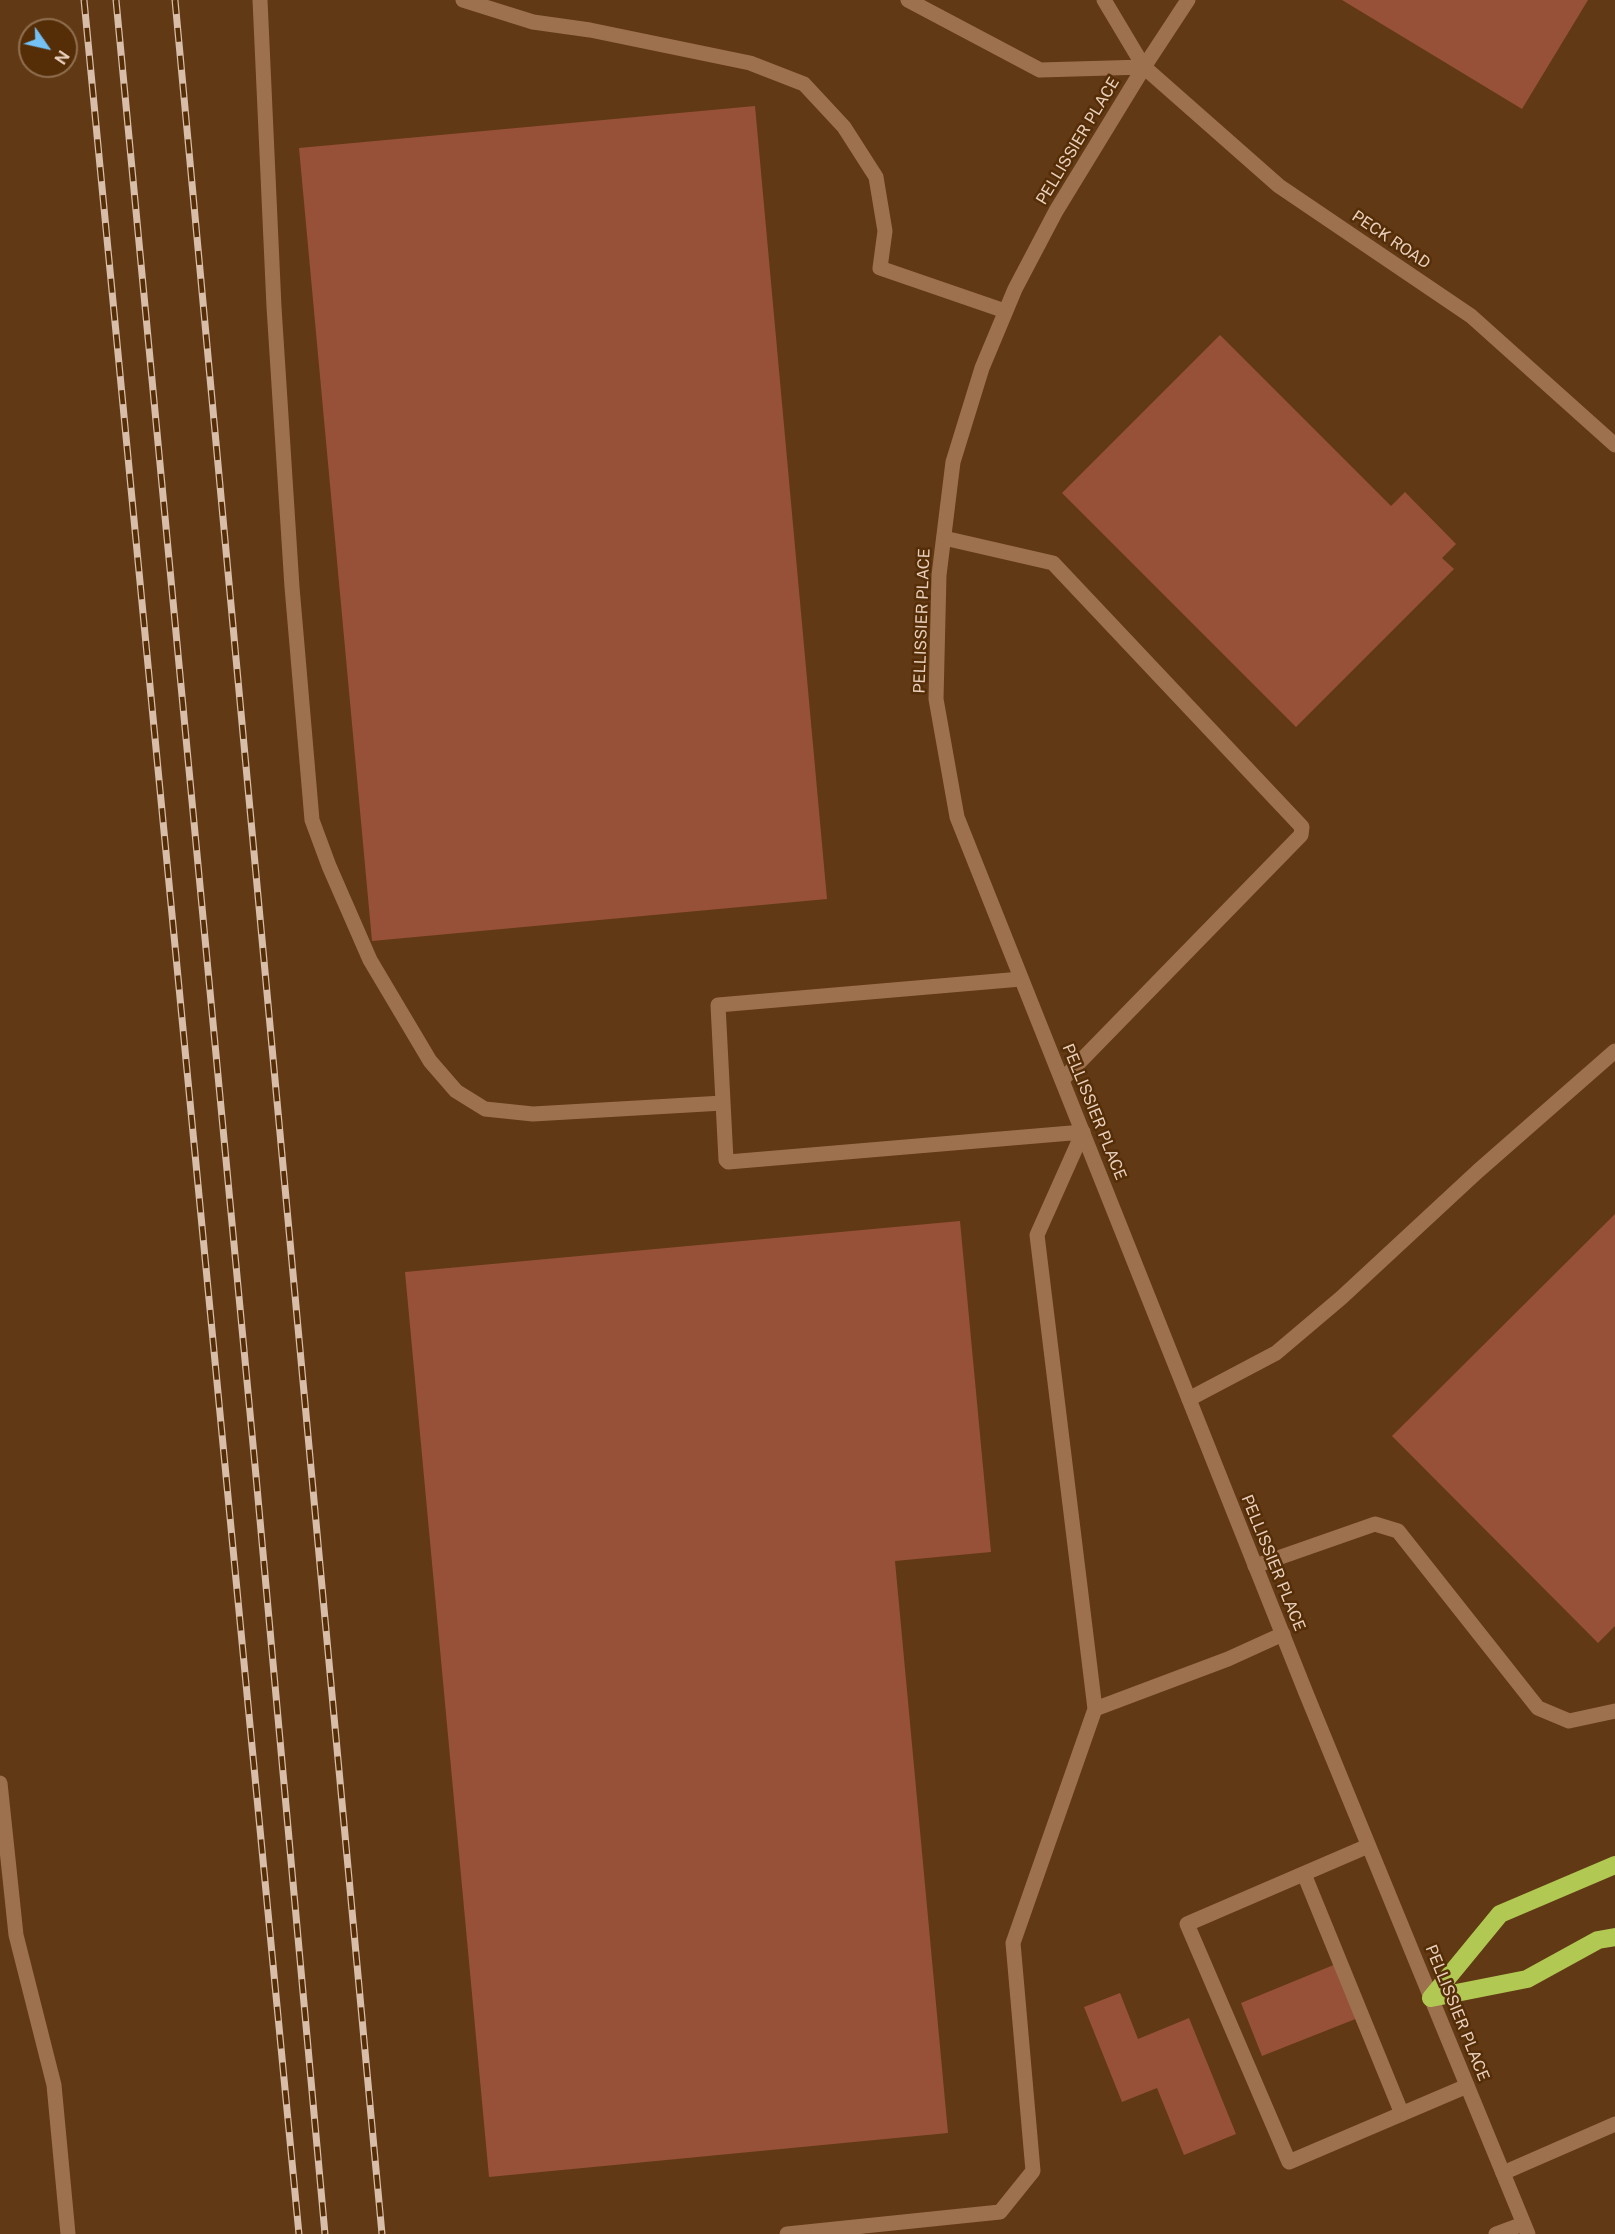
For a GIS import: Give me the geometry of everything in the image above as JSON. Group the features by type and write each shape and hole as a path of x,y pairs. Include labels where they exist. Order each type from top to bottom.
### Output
{"highway":[{"path":"1431,1998 1500,1914 1615,1865"},
{"path":"1431,1998 1527,1979 1598,1940 1615,1937"}],"main road":[{"path":"260,0 274,307 292,587 312,820 329,866 370,960 430,1062 456,1091 485,1109 533,1114 723,1103"},
{"path":"463,0 533,22 590,30 750,63 804,84 844,127 876,177 885,231 879,268 1005,311"},
{"path":"908,0 1040,70 1144,67"},
{"name":"PECK ROAD","path":"1104,0 1144,67 1280,186 1471,316 1615,445"},
{"name":"PELLISSIER PLACE","path":"1188,0 1056,211 1005,311 982,368 953,462 939,575 936,699 957,817 1255,1566 1526,2229"},
{"path":"944,538 1053,563 1302,827 1301,835 1062,1080"},
{"path":"787,2234 1000,2212 1033,2171 1014,1943 1095,1709 1037,1234 1083,1132 728,1162 726,1160 718,1005 1021,979"},
{"path":"1189,1399 1276,1353 1341,1298 1478,1171 1615,1051"},
{"path":"1255,1566 1375,1524 1398,1531 1538,1708 1569,1721 1615,1711"},
{"path":"1095,1709 1228,1659 1283,1634"},
{"path":"0,1783 16,1935 54,2085 68,2234"},
{"path":"1368,1846 1187,1924 1289,2162 1467,2086"},
{"path":"1304,1874 1402,2114"},
{"path":"1503,2173 1615,2124"},
{"path":"1496,2234 1526,2229"}],"building":[{"path":"1342,0 1588,0 1522,109"},
{"path":"755,106 827,899 372,941 299,148"},
{"path":"1220,335 1391,506 1405,492 1456,544 1442,558 1454,569 1296,727 1062,493"},
{"path":"1615,1214 1615,1626 1598,1643 1392,1436"},
{"path":"960,1221 991,1552 895,1561 948,2133 489,2177 405,1272"},
{"path":"1336,1964 1358,2018 1262,2056 1241,2003"},
{"path":"1120,1993 1138,2039 1189,2018 1236,2134 1184,2155 1157,2088 1122,2102 1084,2007"}],"railway":[{"path":"84,0 299,2234"},
{"path":"116,0 256,1476 325,2234"},
{"path":"175,0 382,2234"}]}
